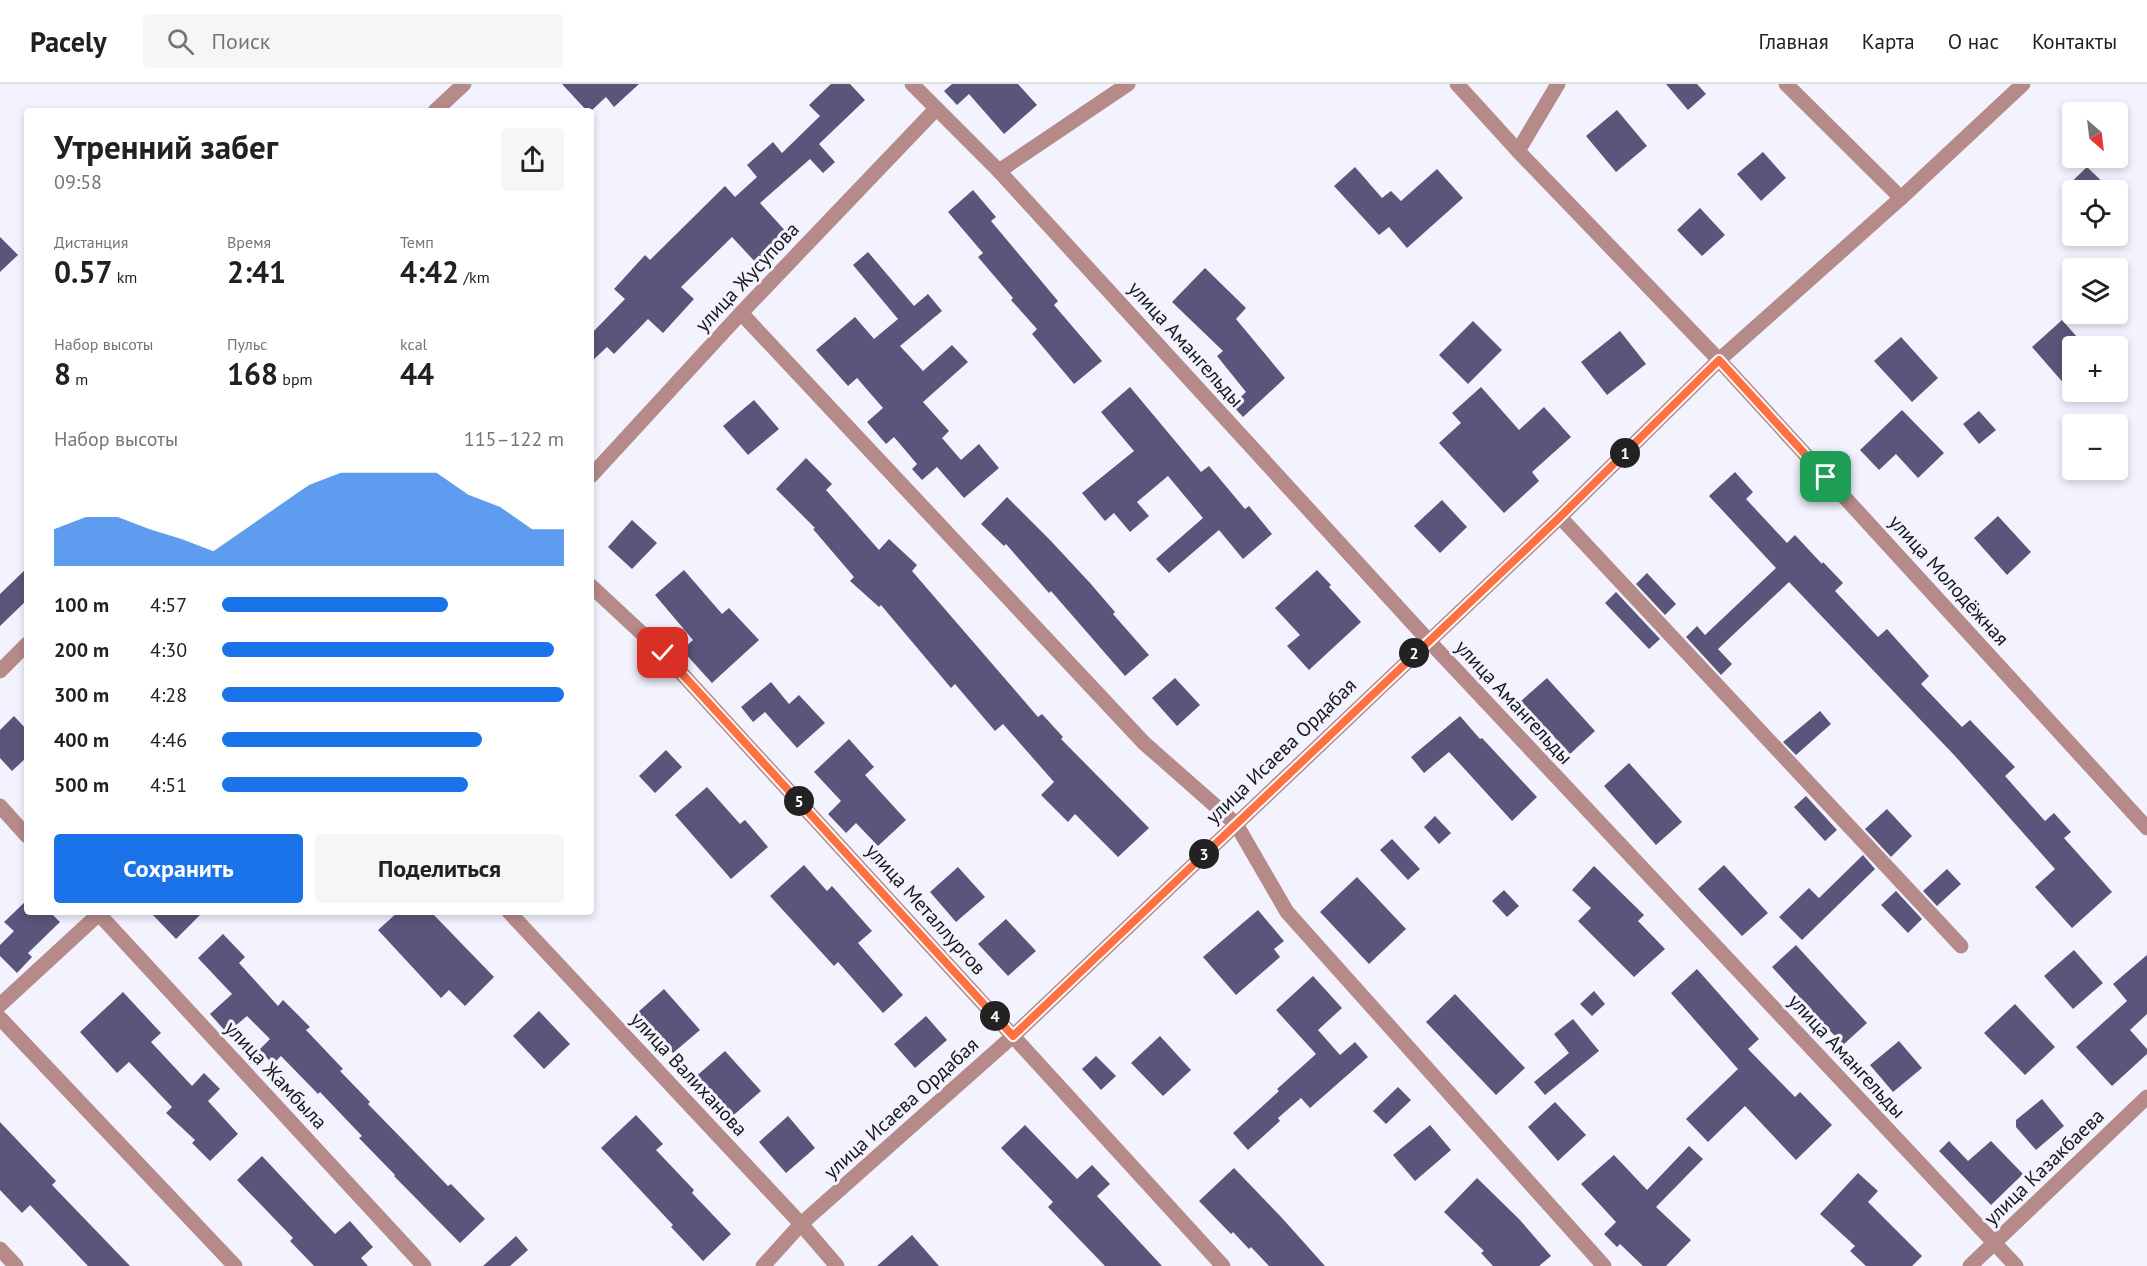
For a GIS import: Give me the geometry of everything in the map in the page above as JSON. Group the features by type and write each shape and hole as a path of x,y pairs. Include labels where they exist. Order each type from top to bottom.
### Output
{"street":[{"path":"438,108 464,84"},
{"name":"улица Амангельды","path":"912,84 999,171 1428,640 2016,1266"},
{"path":"999,171 1128,84"},
{"name":"улица Молодёжная","path":"1457,84 1518,151 1719,360 2147,828"},
{"path":"1518,151 1558,84"},
{"path":"1786,84 1900,198"},
{"name":"улица Исаева Ордабая","path":"763,1266 801,1224 1013,1036 1560,517 1719,360 2023,84"},
{"name":"улица Жусупова","path":"594,473 936,109"},
{"path":"741,314 1144,743 1236,824 1287,912 1604,1266"},
{"path":"1560,517 1960,946"},
{"name":"улица Металлургов","path":"594,589 663,653 1223,1266"},
{"path":"0,671 24,647"},
{"path":"0,806 24,833"},
{"path":"0,1005 96,915"},
{"name":"улица Жамбыла","path":"100,915 424,1266"},
{"name":"улица Валиханова","path":"512,915 801,1224 837,1266"},
{"path":"0,1018 235,1266"},
{"name":"улица Казакбаева","path":"1970,1266 2147,1097"},
{"path":"0,1249 16,1266"}],"building":[{"path":"562,84 639,84 614,107 606,97 594,108 584,108"},
{"path":"831,84 850,84 865,100 819,144 835,162 823,173 810,159 760,203 790,236 758,265 732,237 681,287 694,299 663,333 648,319 614,354 607,347 594,359 594,331 625,299 614,289 645,255 650,260 725,186 735,197 757,177 747,165 773,142 782,153 820,116 809,105"},
{"path":"952,84 1018,84 1037,105 1004,134 969,94 957,105 944,91"},
{"path":"1666,84 1697,84 1706,94 1688,110"},
{"path":"1617,110 1647,146 1616,172 1586,136"},
{"path":"1763,152 1786,178 1761,201 1737,174"},
{"path":"1355,167 1382,198 1391,191 1401,201 1437,169 1463,198 1407,248 1389,227 1379,235 1334,186"},
{"path":"2088,168 2101,180 2073,180"},
{"path":"973,190 996,217 991,221 1058,301 1054,305 1102,361 1074,384 1032,334 1037,329 978,257 983,253 948,212"},
{"path":"1700,208 1725,235 1702,256 1677,230"},
{"path":"0,237 18,255 0,272"},
{"path":"868,252 914,306 928,294 942,311 900,346 923,371 952,345 968,362 923,402 949,431 942,438 961,460 979,444 999,468 964,498 937,467 922,480 912,469 917,464 894,437 886,444 867,422 883,408 857,378 848,386 816,350 855,317 874,339 898,319 853,265"},
{"path":"1205,268 1246,308 1236,319 1285,378 1243,417 1232,405 1246,392 1217,356 1223,351 1172,302"},
{"path":"2062,320 2062,324 2066,324 2076,336 2062,336 2062,381 2032,347"},
{"path":"1473,321 1502,350 1468,384 1439,355"},
{"path":"1620,331 1646,364 1607,395 1581,362"},
{"path":"1901,337 1938,378 1912,402 1874,361"},
{"path":"1130,387 1201,472 1209,466 1245,509 1249,506 1272,534 1243,559 1219,530 1169,573 1156,559 1203,518 1168,476 1137,502 1149,516 1130,532 1114,513 1105,521 1082,493 1134,451 1101,412"},
{"path":"1481,387 1519,430 1544,407 1571,437 1532,472 1539,481 1504,513 1439,443 1461,423 1452,413"},
{"path":"754,400 779,429 748,455 723,426"},
{"path":"1902,410 1944,453 1918,478 1896,454 1879,470 1860,450"},
{"path":"1979,411 1996,430 1979,444 1963,424"},
{"path":"806,458 832,484 826,490 879,550 889,539 917,565 912,571 1038,717 1042,714 1063,737 1061,739 1149,828 1118,857 1075,814 1068,822 1041,795 1054,782 1003,724 995,731 955,684 951,688 881,605 879,607 850,581 854,577 813,529 815,528 776,489"},
{"path":"1735,472 1753,492 1746,499 1787,543 1795,535 1822,564 1823,562 1843,583 1835,591 1878,637 1887,629 1929,676 1921,684 1962,727 1970,720 2015,767 2005,776 2045,821 2054,813 2071,832 2064,838 2112,892 2072,928 2035,887 2055,869 1955,756 1789,582 1718,649 1732,664 1721,675 1686,637 1697,626 1705,635 1776,568 1709,496"},
{"path":"1007,497 1090,583 1115,612 1113,614 1149,655 1125,676 1051,591 1049,593 1006,544 1004,546 981,524"},
{"path":"1442,500 1467,527 1440,553 1414,526"},
{"path":"1998,516 2031,552 2007,575 1974,538"},
{"path":"632,520 657,543 632,569 608,547"},
{"path":"684,570 722,614 729,608 759,640 712,683 682,650 693,640 655,595"},
{"path":"1317,570 1331,585 1329,587 1361,622 1309,670 1287,646 1300,635 1275,608"},
{"path":"24,571 24,603 0,626 0,594"},
{"path":"1647,573 1676,604 1665,615 1636,584"},
{"path":"1616,592 1660,639 1649,649 1605,603"},
{"path":"1175,678 1200,705 1177,726 1152,698"},
{"path":"1547,678 1595,731 1570,754 1521,701"},
{"path":"771,682 789,704 799,695 825,723 797,748 765,712 753,722 741,707"},
{"path":"1820,711 1831,724 1796,755 1783,742"},
{"path":"14,716 24,727 24,760 12,771 0,758 0,730"},
{"path":"1460,716 1537,797 1512,821 1449,752 1424,773 1411,757"},
{"path":"849,739 874,767 865,775 906,820 878,846 856,823 846,833 828,814 841,801 814,772"},
{"path":"666,750 682,767 655,793 639,776"},
{"path":"1629,763 1682,822 1656,845 1604,786"},
{"path":"707,787 740,824 745,820 768,847 731,879 675,815"},
{"path":"1806,796 1837,830 1825,841 1794,807"},
{"path":"1887,809 1912,836 1891,857 1865,829"},
{"path":"1435,816 1451,833 1439,844 1424,827"},
{"path":"1392,839 1420,869 1408,880 1380,850"},
{"path":"1863,855 1875,869 1802,940 1779,917 1809,888 1819,898"},
{"path":"804,865 827,891 832,886 872,931 858,943 903,995 883,1013 838,962 834,966 770,896"},
{"path":"1724,865 1768,913 1742,936 1698,889"},
{"path":"1594,866 1644,915 1638,921 1665,949 1634,977 1578,921 1591,908 1572,890"},
{"path":"958,867 985,897 956,922 930,892"},
{"path":"1947,869 1961,884 1937,906 1923,891"},
{"path":"1357,877 1406,929 1369,964 1320,912"},
{"path":"1504,890 1519,906 1507,917 1492,901"},
{"path":"1896,891 1922,919 1908,933 1881,905"},
{"path":"24,903 24,915 53,915 60,922 28,953 32,957 17,973 0,956 0,945 14,931 4,922"},
{"path":"1258,910 1284,941 1274,949 1280,957 1236,995 1203,957"},
{"path":"153,915 200,915 176,939"},
{"path":"395,915 434,915 494,977 465,1006 449,990 441,998 378,930"},
{"path":"1006,919 1036,951 1008,976 978,944"},
{"path":"223,934 245,957 239,963 278,1006 283,1000 310,1027 306,1030 343,1069 340,1071 370,1102 368,1104 448,1186 451,1184 485,1219 460,1243 394,1176 359,1138 362,1136 320,1092 318,1094 281,1056 273,1064 259,1050 270,1039 247,1016 227,1033 210,1014 232,994 198,958"},
{"path":"1796,945 1867,1023 1843,1045 1772,967"},
{"path":"2074,950 2103,983 2073,1009 2044,976"},
{"path":"2147,955 2147,1014 2130,1030 2147,1049 2147,1054 2112,1086 2076,1047 2127,1001 2113,984"},
{"path":"1697,969 1759,1039 1748,1049 1795,1097 1800,1092 1832,1125 1796,1160 1745,1106 1708,1142 1686,1119 1738,1069 1671,993"},
{"path":"1313,976 1342,1008 1318,1030 1340,1055 1355,1042 1368,1057 1310,1108 1301,1098 1278,1118 1280,1121 1248,1150 1233,1133 1316,1054 1276,1010"},
{"path":"664,989 700,1030 673,1053 637,1013"},
{"path":"1594,991 1605,1004 1592,1016 1580,1004"},
{"path":"123,992 161,1033 151,1042 192,1086 204,1073 220,1089 208,1101 238,1134 210,1161 192,1143 195,1140 166,1113 172,1107 129,1062 117,1073 80,1032"},
{"path":"1455,994 1525,1068 1496,1095 1426,1022"},
{"path":"2015,1004 2055,1047 2025,1075 1984,1033"},
{"path":"539,1011 570,1044 544,1069 513,1036"},
{"path":"926,1016 947,1040 915,1068 894,1044"},
{"path":"1573,1019 1599,1051 1545,1095 1534,1082 1569,1053 1554,1034"},
{"path":"1160,1036 1191,1070 1163,1096 1131,1063"},
{"path":"1899,1041 1922,1068 1893,1092 1870,1065"},
{"path":"725,1051 761,1091 728,1120 693,1079"},
{"path":"1096,1056 1116,1076 1101,1090 1082,1069"},
{"path":"1398,1087 1411,1100 1386,1124 1373,1111"},
{"path":"2042,1099 2064,1126 2036,1150 2016,1127 2016,1120"},
{"path":"1555,1102 1586,1135 1558,1161 1528,1127"},
{"path":"636,1115 663,1144 656,1150 731,1234 703,1261 671,1227 673,1225 601,1148"},
{"path":"788,1116 815,1148 786,1173 759,1142"},
{"path":"0,1122 56,1181 52,1185 130,1266 88,1266 30,1205 22,1213 0,1190"},
{"path":"1025,1125 1077,1179 1092,1165 1110,1184 1097,1196 1162,1266 1105,1266 1048,1207 1053,1202 1001,1148"},
{"path":"1430,1125 1451,1150 1415,1181 1393,1155"},
{"path":"1949,1141 1968,1161 1991,1141 2023,1174 1991,1205 1939,1151"},
{"path":"1689,1146 1703,1159 1656,1207 1691,1240 1666,1266 1643,1266 1620,1244 1617,1247 1604,1234 1616,1222 1581,1184 1614,1155 1647,1190"},
{"path":"262,1156 335,1234 350,1221 373,1247 361,1258 368,1266 314,1266 290,1241 293,1238 237,1180"},
{"path":"1234,1168 1325,1266 1269,1266 1251,1247 1249,1249 1233,1232 1231,1234 1199,1201"},
{"path":"1858,1173 1878,1191 1868,1202 1922,1256 1912,1266 1866,1266 1850,1251 1855,1246 1820,1214"},
{"path":"1477,1178 1519,1219 1551,1256 1539,1266 1493,1266 1481,1253 1484,1251 1444,1212"},
{"path":"912,1235 939,1266 877,1266"},
{"path":"516,1236 528,1250 510,1266 483,1266"}],"route":[{"path":"663,653 1013,1036 1560,517 1719,360 1826,477"}]}
